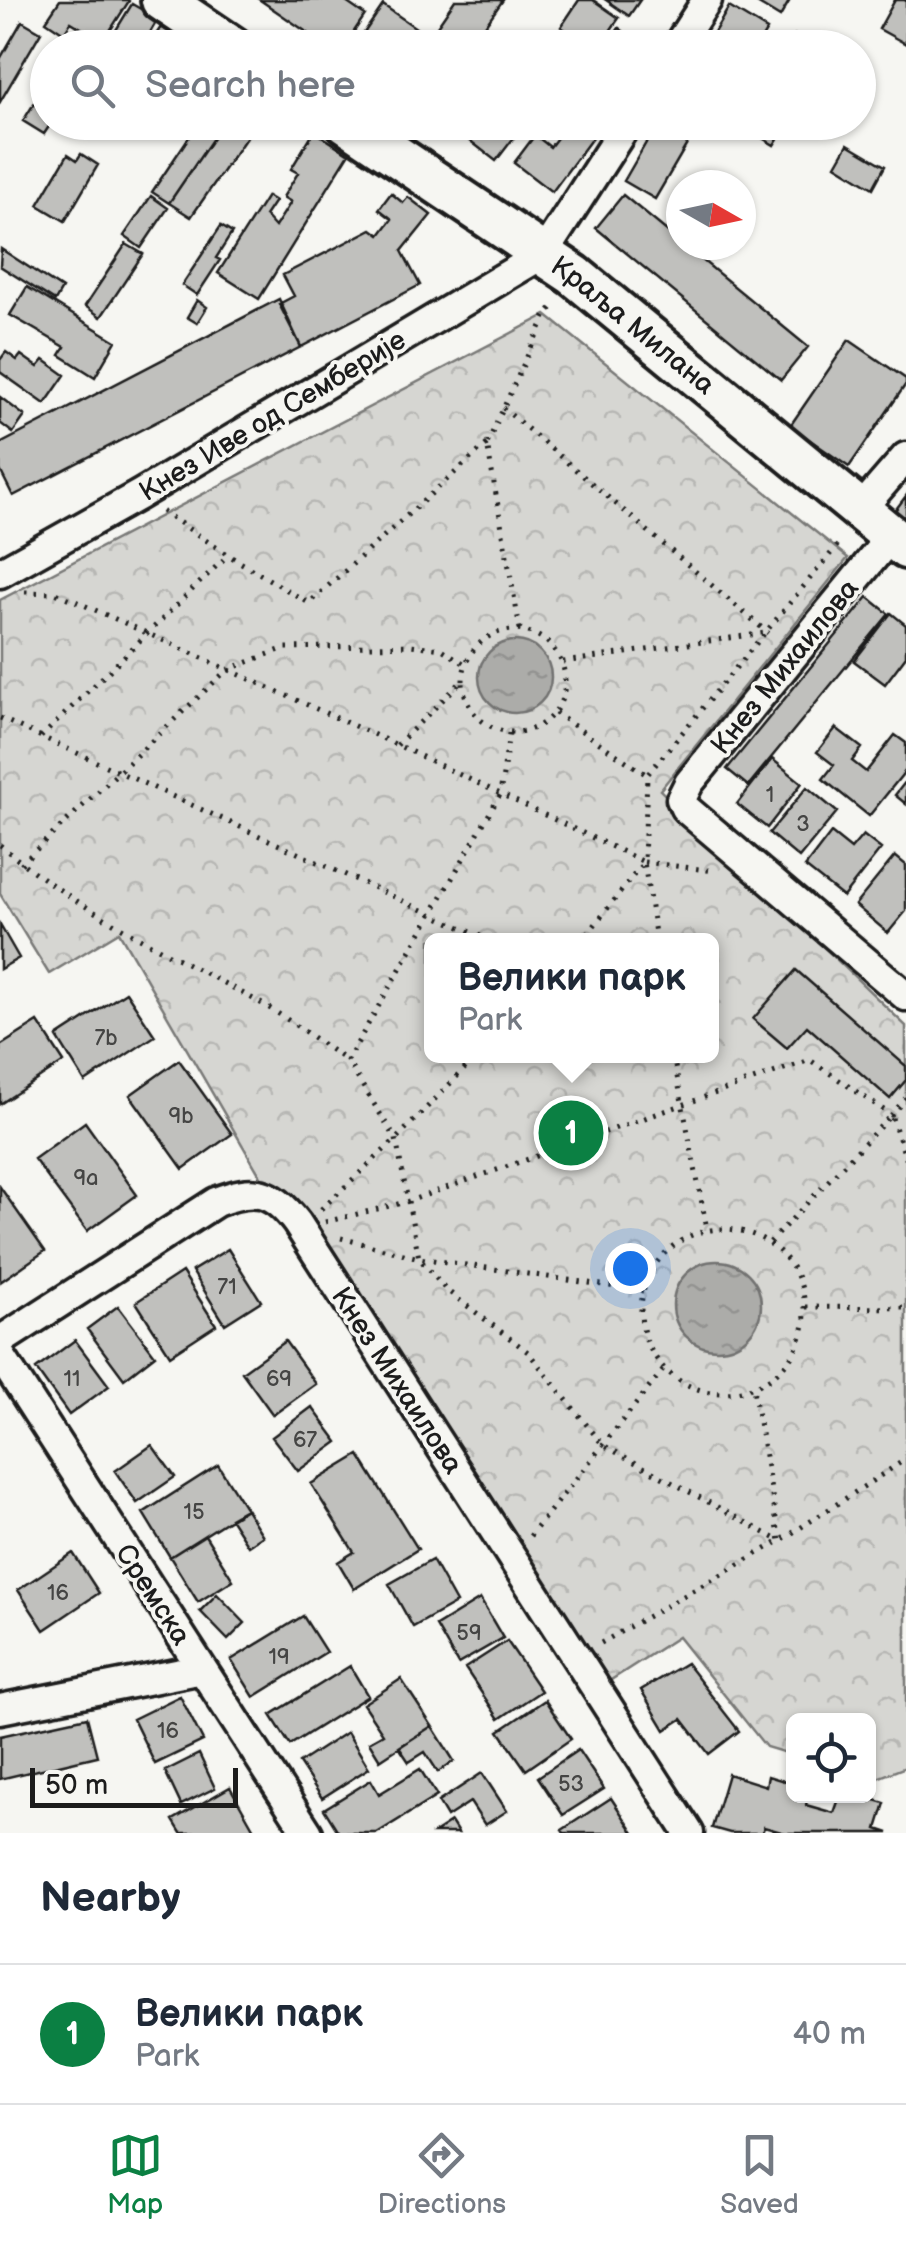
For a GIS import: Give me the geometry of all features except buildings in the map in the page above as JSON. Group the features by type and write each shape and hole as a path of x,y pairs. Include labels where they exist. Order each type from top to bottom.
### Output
{"main road":[{"path":"162,0 206,30"},
{"name":"Краља Милана","path":"373,140 578,278 880,527"}],"street":[{"path":"688,30 707,0"},
{"path":"543,254 616,140"},
{"name":"Кнез Иве од Семберије","path":"6,584 139,495 543,254"},
{"name":"Кнез Михаилова","path":"906,457 880,527 683,793 685,808 906,996"},
{"name":"Кнез Михаилова","path":"0,1341 204,1208 227,1197 252,1192 274,1198 300,1228 689,1833"},
{"name":"Сремска","path":"0,1354 308,1833"},
{"path":"0,1710 202,1668"}],"path":[{"path":"139,495 309,603 487,444 546,315 578,278"},
{"path":"504,408 768,632"},
{"path":"487,444 520,630"},
{"path":"655,933 644,862 647,774 768,632 880,527"},
{"path":"41,737 228,555"},
{"path":"6,584 56,593 644,862 767,878"},
{"path":"503,630 520,630 546,640 562,662 566,680 563,697 555,713 542,725 526,732 509,733 492,728 470,708 462,681 465,664 474,648 487,637 503,630"},
{"path":"562,662 768,632"},
{"path":"22,864 227,670 285,648 357,646 442,649 465,664"},
{"path":"397,746 462,681"},
{"path":"555,713 647,774"},
{"path":"0,718 475,933"},
{"path":"346,1061 500,796 509,733"},
{"path":"0,846 22,864 160,950 261,1004 346,1061 396,1139 419,1258 445,1289 528,1352 603,1445 780,1541"},
{"path":"588,933 644,862"},
{"path":"300,1228 406,1202 810,1060 890,1115 906,1159"},
{"path":"300,1228 470,1063"},
{"path":"674,1063 707,1229"},
{"path":"770,1242 906,1098"},
{"path":"300,1228 419,1258 643,1291"},
{"path":"707,1229 744,1230 770,1242 788,1259 801,1281 806,1306 803,1332 793,1356 776,1375 753,1388 730,1394 705,1392 683,1384 664,1369 648,1346 641,1319 643,1291 652,1270 666,1251 685,1237 707,1229"},
{"path":"806,1306 906,1308"},
{"path":"512,1558 664,1369"},
{"path":"753,1388 780,1541"},
{"path":"576,1657 780,1541 906,1459"}],"green space":[{"path":"546,315 848,558 660,790 906,1026 906,1767 876,1779 876,1713 786,1713 786,1753 766,1747 678,1637 600,1687 298,1241 119,932 49,974 0,894 0,600"}],"water":[{"path":"515,641 541,651 551,677 541,703 515,713 489,703 479,677 489,651"},
{"path":"708,1261 726,1261 742,1268 754,1280 761,1305 754,1330 742,1342 726,1349 708,1349 692,1342 680,1330 673,1314 673,1296 680,1280 692,1268"}],"place":[{"name":"Велики парк","path":"571,1133"}]}
